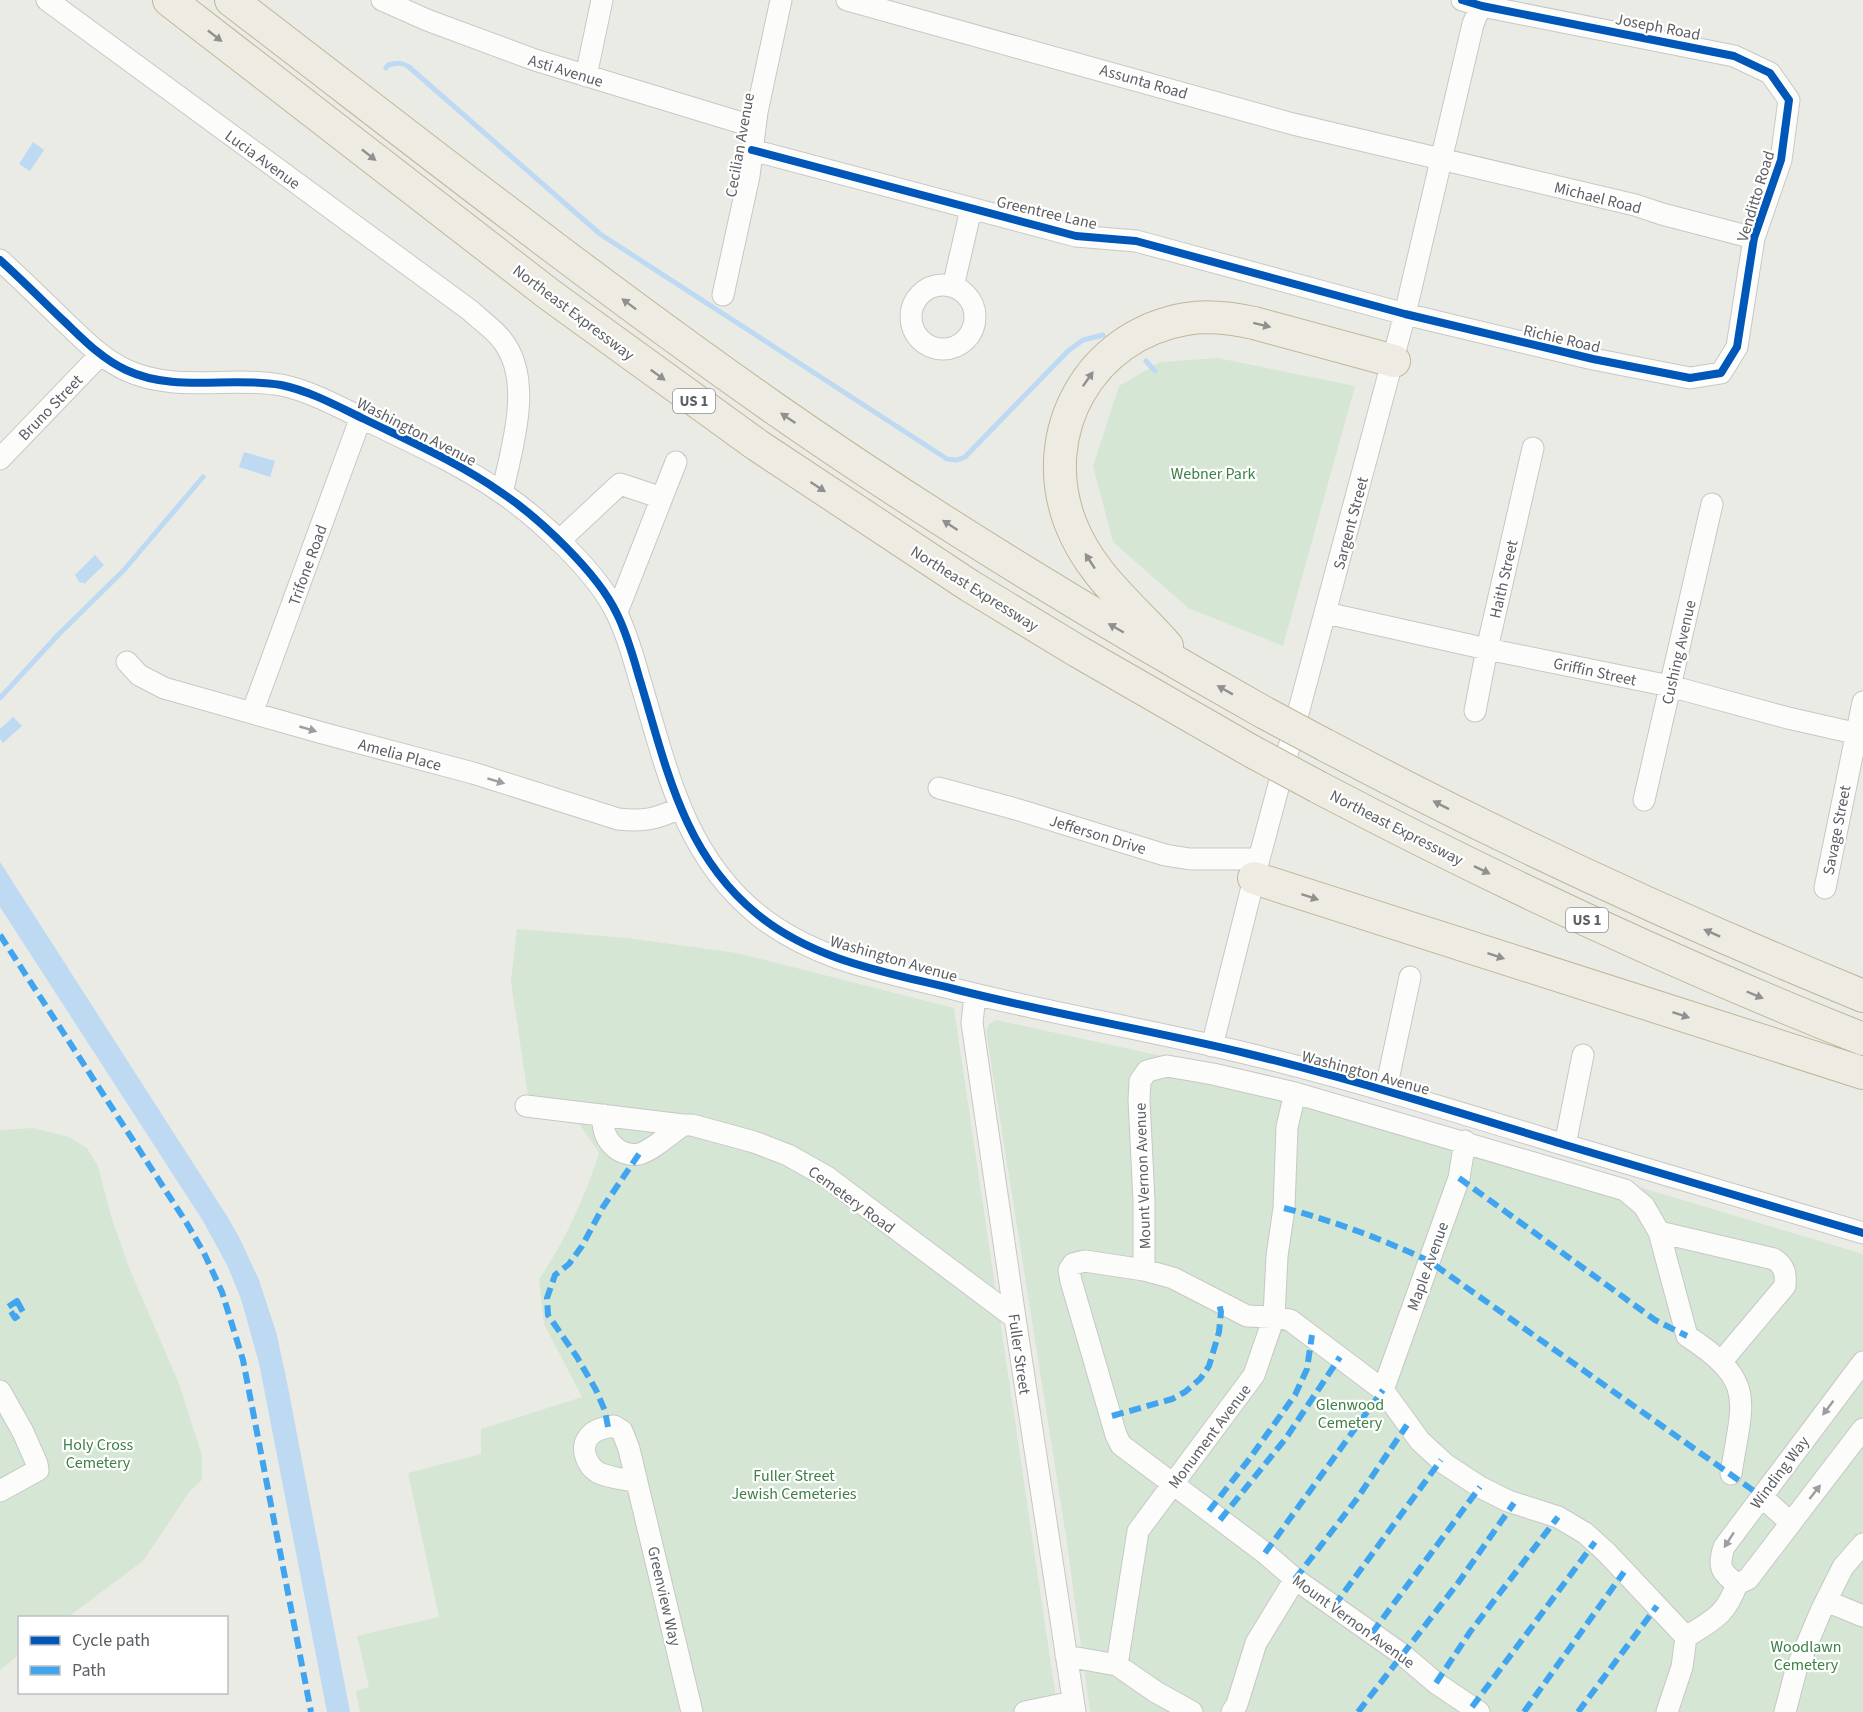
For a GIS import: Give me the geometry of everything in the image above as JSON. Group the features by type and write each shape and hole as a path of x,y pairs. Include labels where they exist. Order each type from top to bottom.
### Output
{"highway":[{"name":"Northeast Expressway","path":"169,0 550,295 757,445 979,591 1088,657 1318,787 1556,906 1732,985 1863,1039"},
{"name":"US 1","path":"231,0 591,275 764,401 879,480 986,548 1185,668 1325,745 1592,878 1748,948 1863,996"},
{"path":"1185,668 1144,619 1110,588 1087,557 1070,524 1061,490 1060,455 1067,418 1084,384 1107,357 1137,336 1170,322 1204,317 1254,323 1394,360"},
{"path":"1257,869 1863,1073"}],"street":[{"name":"Lucia Avenue","path":"47,0 479,318 502,339 515,362 519,390 516,432 502,493"},
{"name":"Asti Avenue","path":"382,0 493,45 586,76 755,127"},
{"path":"586,76 602,0"},
{"name":"Cecilian Avenue","path":"723,295 749,176 755,127 781,0"},
{"name":"Assunta Road","path":"847,0 1293,124 1442,158"},
{"name":"Sargent Street","path":"1212,1046 1257,869 1406,314 1473,24 1476,2"},
{"name":"Joseph Road","path":"1476,2 1734,56 1770,73 1782,89"},
{"name":"Venditto Road","path":"1714,374 1721,373 1737,347 1754,238 1781,160 1789,100 1782,89"},
{"name":"Greentree Lane","path":"752,150 1076,236 1136,241 1406,314"},
{"name":"Michael Road","path":"1442,158 1635,205 1754,238"},
{"path":"952,286 971,209"},
{"name":"Washington Avenue","path":"0,260 100,355 128,372 152,380 186,383 281,385 331,402 438,454 502,493 538,522 595,580 617,612 680,808 694,839 721,879 756,914 784,933 849,963 975,995 1212,1046 1386,1089 1863,1233"},
{"name":"Richie Road","path":"1406,314 1652,372 1690,378 1714,374"},
{"name":"Bruno Street","path":"0,459 100,355"},
{"name":"Trifone Road","path":"252,713 361,417"},
{"name":"Haith Street","path":"1474,711 1533,448"},
{"path":"617,612 676,462"},
{"path":"558,541 620,484 662,498"},
{"name":"Cushing Avenue","path":"1644,800 1712,504"},
{"name":"Griffin Street","path":"1326,613 1670,686 1788,718 1859,734"},
{"name":"Amelia Place","path":"127,662 139,675 157,685 473,773 618,819 638,821 664,815 680,808"},
{"name":"Savage Street","path":"1825,888 1859,734 1863,702"},
{"name":"Jefferson Drive","path":"939,788 1165,855 1257,869"},
{"path":"1386,1089 1410,977"},
{"name":"Fuller Street","path":"975,995 972,1023 1074,1707"},
{"path":"1565,1144 1583,1055"},
{"name":"Mount Vernon Avenue","path":"1479,1712 1295,1579 1265,1553 1121,1445 1079,1313 1069,1270 1073,1264 1085,1261 1144,1269 1140,1081 1147,1071 1167,1066 1213,1074 1295,1093 1465,1141 1625,1190 1644,1206 1659,1232 1687,1336 1707,1349 1721,1362"},
{"name":"Monument Avenue","path":"1117,1665 1138,1531 1254,1375 1274,1317 1277,1256 1284,1208 1287,1127 1295,1093"},
{"name":"Cemetery Road","path":"526,1106 702,1127 754,1142 788,1155 827,1178 1015,1318"},
{"path":"603,1115 601,1125 603,1133 614,1147 625,1152 639,1154 683,1125"},
{"name":"Maple Avenue","path":"1383,1390 1459,1178 1465,1141"},
{"path":"1659,1232 1774,1259 1785,1271 1785,1286 1721,1362 1731,1371 1740,1391 1742,1409 1731,1474"},
{"path":"1144,1269 1173,1278 1247,1316 1290,1320 1302,1328 1383,1390 1420,1441 1445,1464 1474,1485 1508,1501 1557,1516 1585,1533 1606,1552 1686,1637"},
{"name":"Winding Way","path":"1737,1584 1724,1575 1720,1560 1724,1547 1863,1362"},
{"path":"0,1391 22,1432 38,1470 0,1491"},
{"path":"1667,1712 1682,1667 1686,1637 1724,1611 1731,1601 1737,1584 1748,1579 1863,1429"},
{"name":"Greenview Way","path":"635,1481 693,1712"},
{"path":"1761,1496 1791,1523"},
{"path":"1785,1712 1796,1670 1826,1600 1843,1567 1863,1544"},
{"path":"1232,1712 1237,1704 1256,1643 1295,1579"},
{"path":"1826,1600 1863,1616"},
{"path":"1066,1656 1117,1665 1155,1692 1192,1712"},
{"path":"1025,1712 1074,1707"}],"green space":[{"name":"Webner Park","path":"1218,358 1355,386 1283,646 1188,608 1113,542 1093,466 1119,386 1160,362"},
{"name":"Fuller Street Jewish Cemeteries","path":"517,929 627,938 737,953 954,1008 1058,1712 360,1712 356,1691 369,1687 357,1636 439,1617 408,1473 481,1454 481,1429 582,1397 544,1324 539,1279 574,1218 599,1153 578,1122 529,1103 511,982"},
{"name":"Glenwood Cemetery","path":"996,1020 1281,1082 1349,1100 1863,1254 1863,1712 1090,1712 1066,1536 986,1031 989,1024"},
{"name":"Holy Cross Cemetery","path":"33,1128 69,1137 87,1148 98,1166 111,1216 130,1270 178,1381 202,1455 202,1480 190,1491 143,1561 69,1616 18,1616 18,1656 0,1670 0,1130"}],"water":[{"path":"33,142 44,150 30,171 19,164"},
{"path":"244,452 275,461 270,477 239,467"},
{"path":"95,555 104,565 84,584 80,583 75,575"},
{"path":"13,717 22,726 3,743 0,739 0,729"},
{"path":"0,862 227,1216 259,1280 277,1335 288,1387 350,1712 327,1712 259,1363 241,1299 228,1267 203,1221 0,907"}],"waterway":[{"path":"386,68 396,63 409,67 600,234 947,459 957,460 965,457 1068,351 1083,340 1103,335"},
{"path":"1146,361 1155,371"},
{"path":"0,698 58,635 124,570 203,477"}],"marked path":[{"path":"0,935 186,1222 204,1253 222,1292 243,1360 311,1712"},
{"path":"608,1427 605,1411 596,1390 548,1315 547,1298 555,1275 569,1264 582,1246 603,1207 639,1154"},
{"path":"1459,1178 1655,1320 1687,1336"},
{"path":"1284,1208 1358,1231 1429,1261 1761,1496"},
{"path":"17,1301 23,1312 15,1318 8,1307 17,1301"},
{"path":"1112,1416 1172,1399 1185,1392 1200,1379 1209,1366 1219,1332 1221,1312 1219,1303"},
{"path":"1209,1511 1295,1395 1307,1369 1312,1335"},
{"path":"1220,1520 1286,1438 1340,1357"},
{"path":"1265,1553 1383,1390"},
{"path":"1295,1579 1356,1500 1407,1425"},
{"path":"1334,1606 1441,1460"},
{"path":"1372,1633 1480,1487"},
{"path":"1358,1712 1458,1583 1514,1503"},
{"path":"1436,1683 1470,1632 1558,1517"},
{"path":"1472,1707 1595,1542"},
{"path":"1524,1712 1624,1572"},
{"path":"1578,1712 1657,1606"}],"cycle path":[{"path":"752,150 1076,236 1136,241 1405,314 1593,359 1690,378 1721,373 1737,347 1754,238 1781,160 1789,100 1770,73 1734,56 1482,6 1462,0"},
{"path":"0,260 94,349 126,370 164,381 261,383 281,385 302,391 334,404 452,462 502,493 550,531 596,581 617,614 630,645 668,775 694,835 711,864 732,890 757,914 802,943 851,962 902,977 1212,1045 1328,1075 1863,1233"}],"park label":[{"name":"Woodlawn Cemetery","path":"1806,1655"}]}
